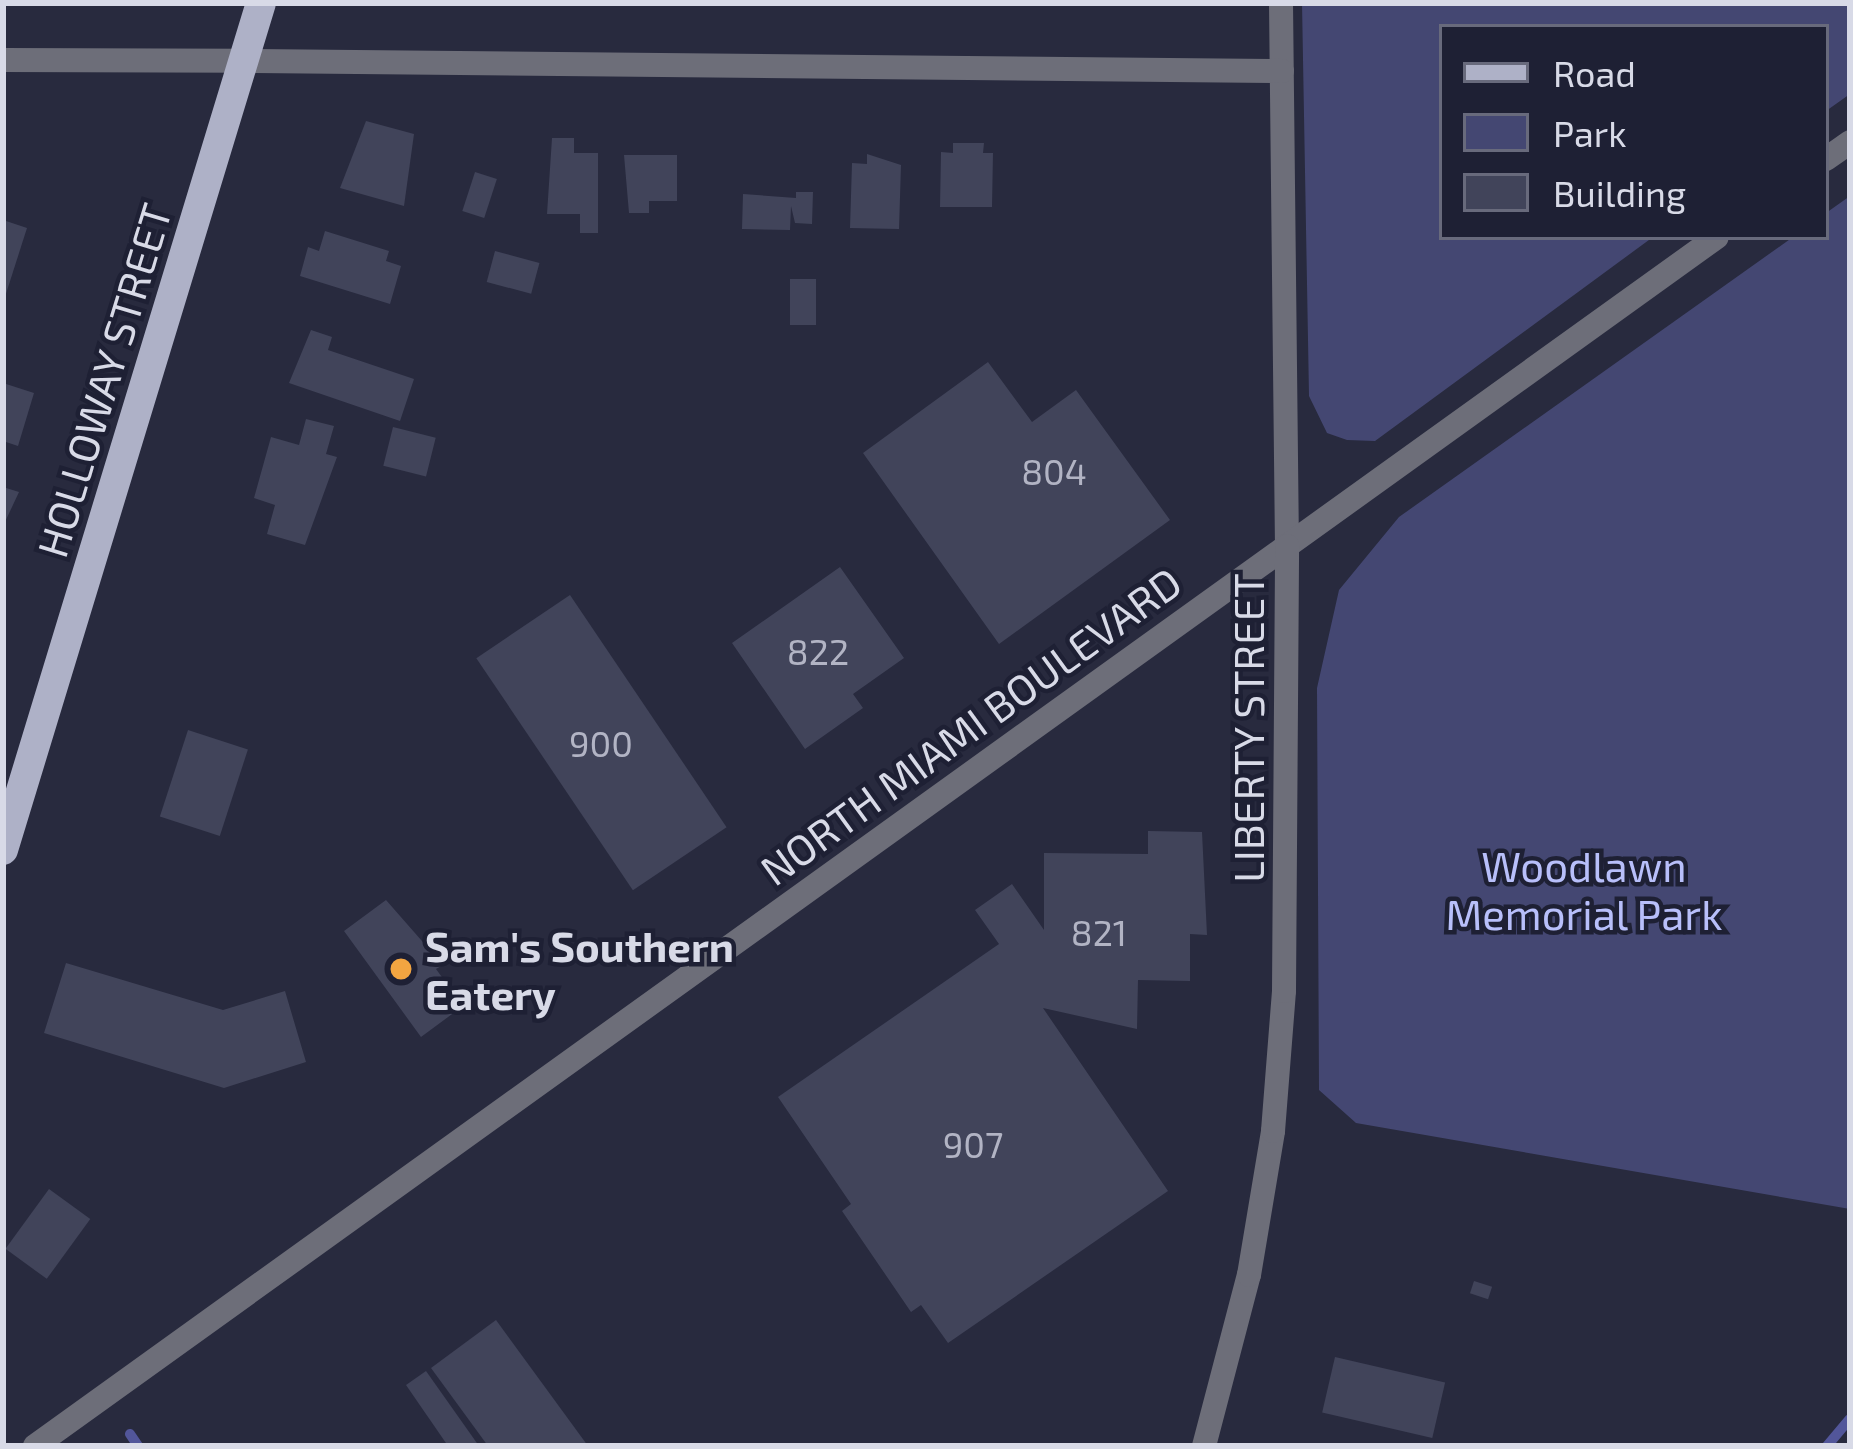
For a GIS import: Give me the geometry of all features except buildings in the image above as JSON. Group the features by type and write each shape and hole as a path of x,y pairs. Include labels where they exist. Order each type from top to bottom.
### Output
{"main road":[{"name":"HOLLOWAY STREET","path":"3,850 261,3"}],"street":[{"name":"LIBERTY STREET","path":"1204,1446 1250,1275 1273,1131 1284,991 1287,546 1281,3"},
{"path":"3,61 1282,71"},
{"name":"NORTH MIAMI BOULEVARD","path":"35,1446 1713,240"}],"green space":[{"path":"1302,3 1850,3 1850,94 1829,109 1829,24 1439,24 1439,240 1649,240 1375,441 1347,440 1327,433 1309,396"},
{"name":"Woodlawn Memorial Park","path":"1850,196 1850,1209 1356,1123 1319,1090 1317,688 1339,590 1399,517 1789,240 1829,240 1829,211"}],"waterway":[{"path":"1827,1446 1850,1419"},
{"path":"130,1434 138,1446"}],"place":[{"name":"Sam's Southern Eatery","path":"401,969"}]}
